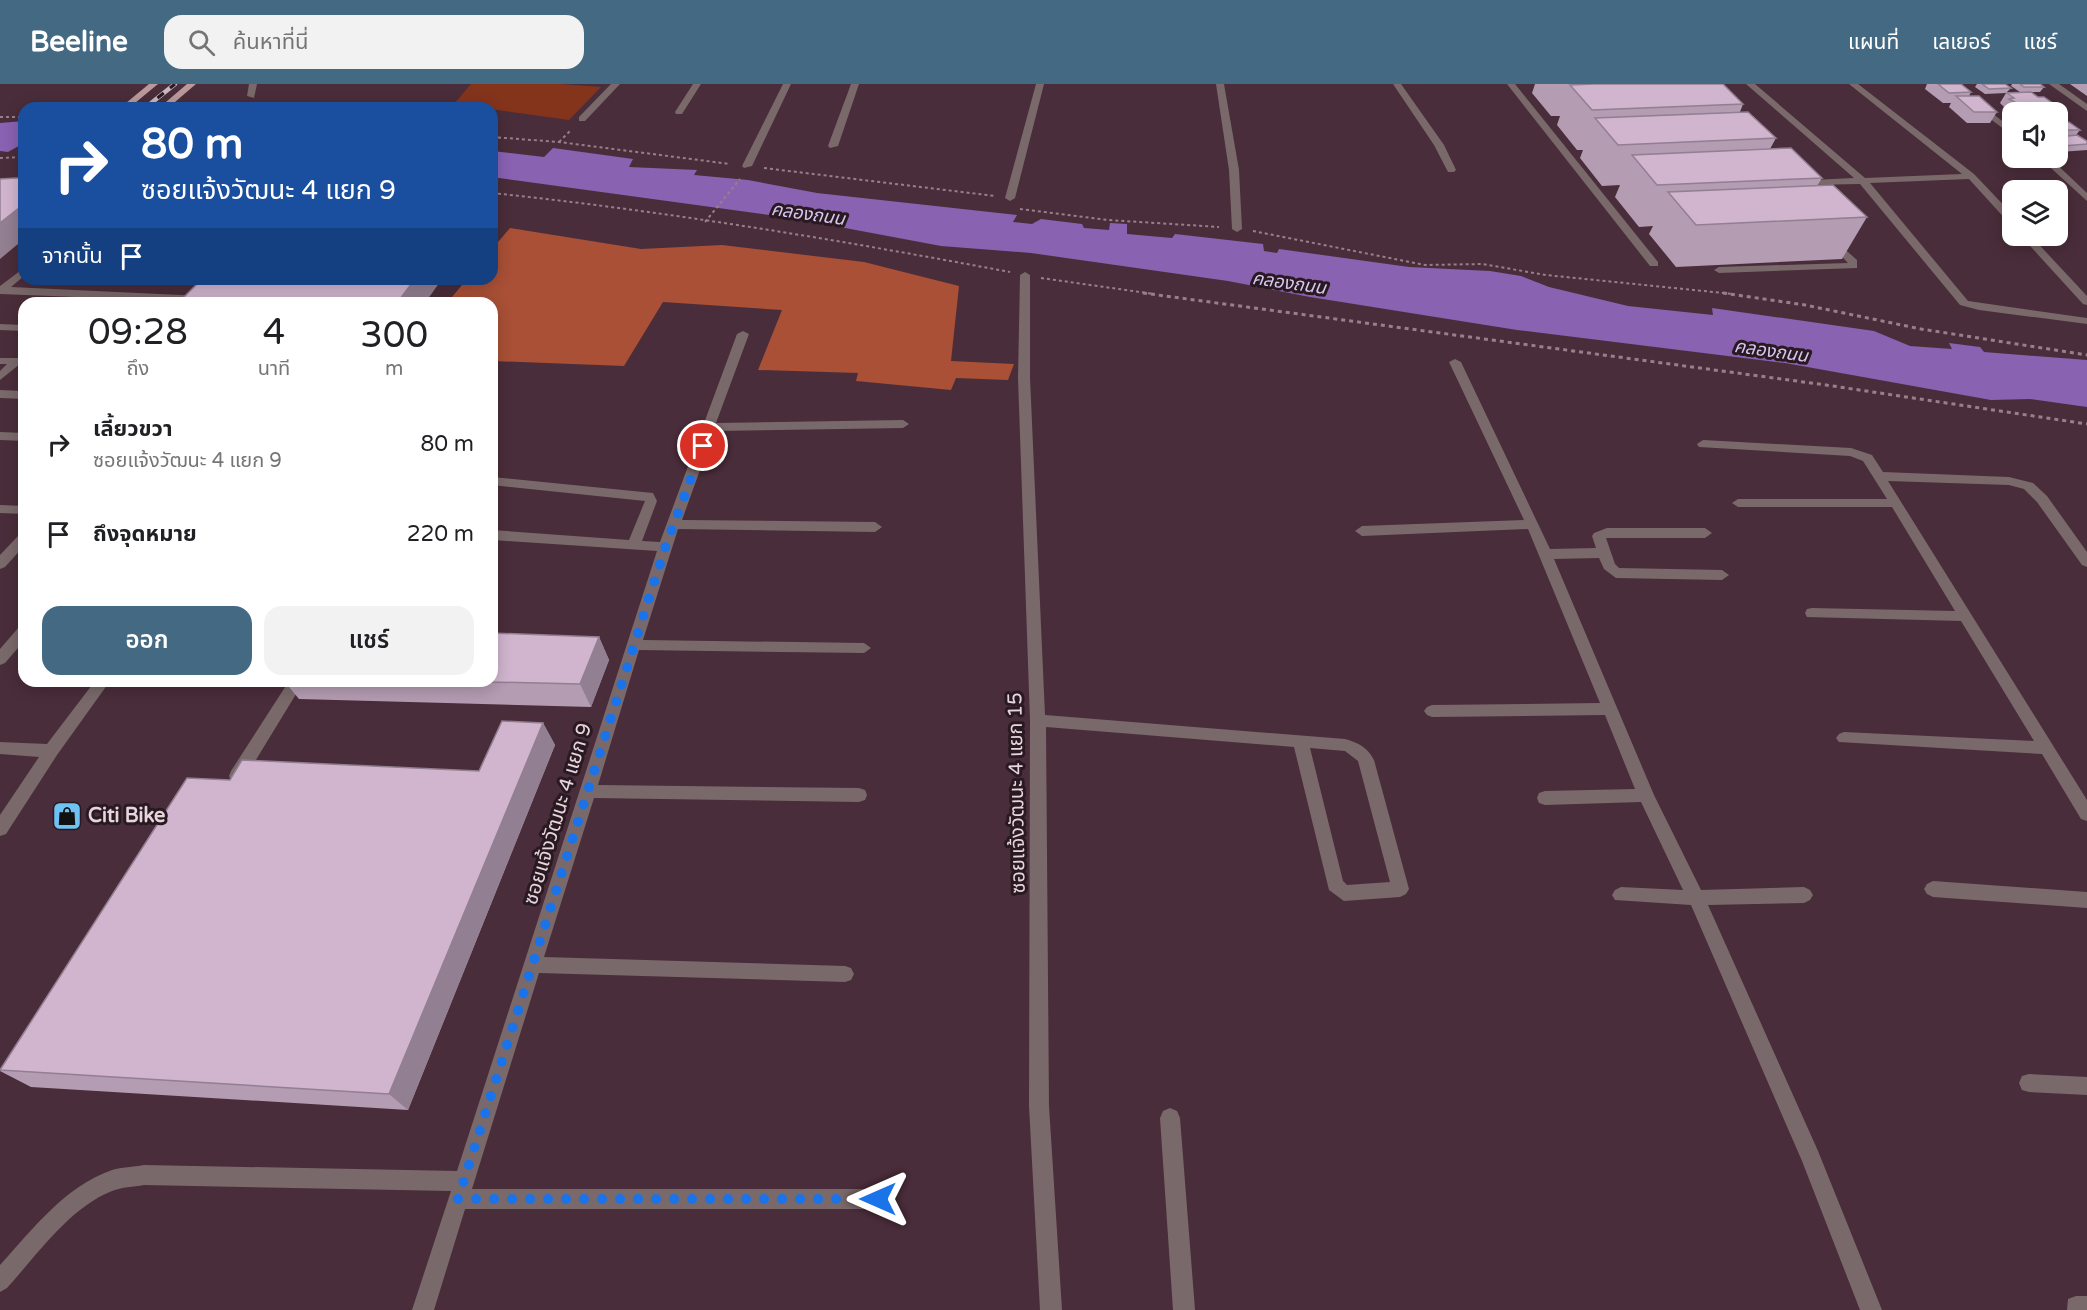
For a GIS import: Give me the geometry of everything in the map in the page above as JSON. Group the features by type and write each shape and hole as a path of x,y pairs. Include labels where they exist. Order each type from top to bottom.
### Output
{"main road":[{"path":"131,102 151,86"},
{"path":"170,102 189,87"}],"street":[{"path":"251,96 253,84"},
{"path":"582,119 616,84"},
{"path":"679,112 697,84"},
{"path":"747,166 788,84"},
{"path":"833,146 855,84"},
{"path":"1010,198 1040,84"},
{"path":"1220,84 1234,170 1237,229"},
{"path":"1397,84 1439,145 1451,170"},
{"path":"1750,84 1862,180 1964,303 1979,308 2087,321"},
{"path":"1853,84 1971,176 2002,209"},
{"path":"1948,84 2002,125"},
{"path":"2053,84 2087,108"},
{"path":"1513,86 1526,88"},
{"path":"1513,86 1654,264"},
{"path":"1540,120 1552,119"},
{"path":"1568,155 1580,154"},
{"path":"2056,168 2087,198"},
{"path":"1812,183 1971,176"},
{"path":"1599,193 1610,192"},
{"path":"1630,232 1641,231"},
{"path":"1719,270 1853,266 1853,262 1822,231"},
{"path":"2035,246 2087,302"},
{"name":"ซอยแจ้งวัฒนะ 4 แยก 15","path":"1024,275 1024,400 1038,720 1039,1106 1051,1310"},
{"path":"1,290 18,276"},
{"path":"1,290 164,297"},
{"path":"0,327 18,328"},
{"name":"ซอยแจ้งวัฒนะ 4 แยก 9","path":"423,1310 665,548 743,334"},
{"path":"0,361 18,361"},
{"path":"1455,362 1533,524 1646,795 1696,898 1811,1158 1871,1310"},
{"path":"0,376 18,363"},
{"path":"0,394 18,395"},
{"path":"711,427 903,424"},
{"path":"0,436 18,437"},
{"path":"1703,444 1851,452 1868,458 1963,616 2087,814"},
{"path":"1879,476 2009,481 2028,486 2042,499 2087,562"},
{"path":"498,482 648,496 651,501 634,544"},
{"path":"1738,503 1895,503"},
{"path":"0,509 18,510"},
{"path":"673,524 875,527"},
{"path":"1362,531 1533,524"},
{"path":"1705,533 1607,533 1599,536 1604,553 1616,573 1722,575"},
{"path":"498,535 665,548"},
{"path":"0,564 18,544"},
{"path":"1545,554 1604,553"},
{"path":"1812,613 1963,616"},
{"path":"0,659 18,638"},
{"path":"634,645 864,648"},
{"path":"0,829 51,751 99,687"},
{"path":"229,789 293,687"},
{"path":"1432,711 1610,709"},
{"path":"1038,720 1345,745 1362,752 1400,889 1344,892 1335,885 1301,743"},
{"path":"1844,738 2046,748"},
{"path":"0,748 51,751"},
{"path":"587,791 859,795"},
{"path":"1545,798 1646,795"},
{"path":"1933,890 2087,900"},
{"path":"1620,895 1696,898 1804,895"},
{"path":"533,965 845,974"},
{"path":"2029,1083 2087,1086"},
{"path":"1170,1118 1184,1310"},
{"path":"0,1281 71,1206 90,1191 123,1178 144,1175 460,1190 878,1199"}],"path":[{"path":"0,117 18,117"},
{"path":"498,137 559,142 1010,198 1010,208 1108,220 1237,229 1425,266 1482,264 1546,275 1719,292 1805,305 1922,329 2087,355"},
{"path":"0,158 18,157"},
{"path":"18,177 11,183 18,183"},
{"path":"704,223 741,178"},
{"path":"498,195 559,200 892,250 1024,275 1321,319 1744,374 2087,424"}],"shaded area":[{"path":"471,84 560,84 601,87 569,120 498,110 498,102 456,102"},
{"path":"510,228 641,249 722,245 864,262 959,286 951,361 1014,364 1008,380 956,378 951,390 856,381 858,373 758,370 782,310 663,302 624,366 498,361 498,297 452,297 462,285 498,285 498,242"}],"water":[{"path":"18,122 18,146 8,152 0,151 0,123"},
{"name":"คลองถนน","path":"553,148 633,159 629,167 697,170 694,175 748,180 817,193 1017,215 1013,222 1032,224 1041,219 1082,224 1084,228 1109,230 1110,223 1127,224 1127,234 1172,238 1175,234 1263,244 1264,251 1277,253 1279,249 1409,267 1490,271 1521,276 1549,287 1628,306 1713,315 1712,308 1874,331 1910,346 1952,349 1949,343 1980,347 1984,352 2087,360 2087,407 2030,399 1991,400 1785,363 1517,330 1310,297 1228,281 1031,253 941,246 792,218 498,178 498,152 544,157"}],"building":[{"path":"1723,84 1743,104 1592,110 1570,85"},
{"path":"1938,84 1961,84 1971,92 1949,93"},
{"path":"1982,84 2005,84 2011,88 1989,89"},
{"path":"2020,84 2040,84 2044,87 2024,87"},
{"path":"2031,92 2051,102 2014,102 2009,99 2014,98 2007,93"},
{"path":"1956,96 1979,96 1997,112 1974,112"},
{"path":"1748,112 1776,138 1618,145 1595,118"},
{"path":"2069,122 2080,130 2068,130"},
{"path":"2077,135 2087,141 2087,144 2068,146 2068,136"},
{"path":"1791,148 1822,178 1657,185 1632,155"},
{"path":"18,178 18,209 0,223 0,179"},
{"path":"1833,185 1867,217 1696,225 1668,192"},
{"path":"196,285 410,285 402,297 184,297"},
{"path":"498,633 599,637 580,684 498,682"},
{"path":"502,721 543,723 389,1094 0,1070 187,778 230,780 242,760 479,771"}],"railway":[{"path":"152,102 175,84"}],"place":[{"name":"Citi Bike","path":"67,816"}],"route":[{"path":"703,446 665,548 458,1199 878,1199"}]}
